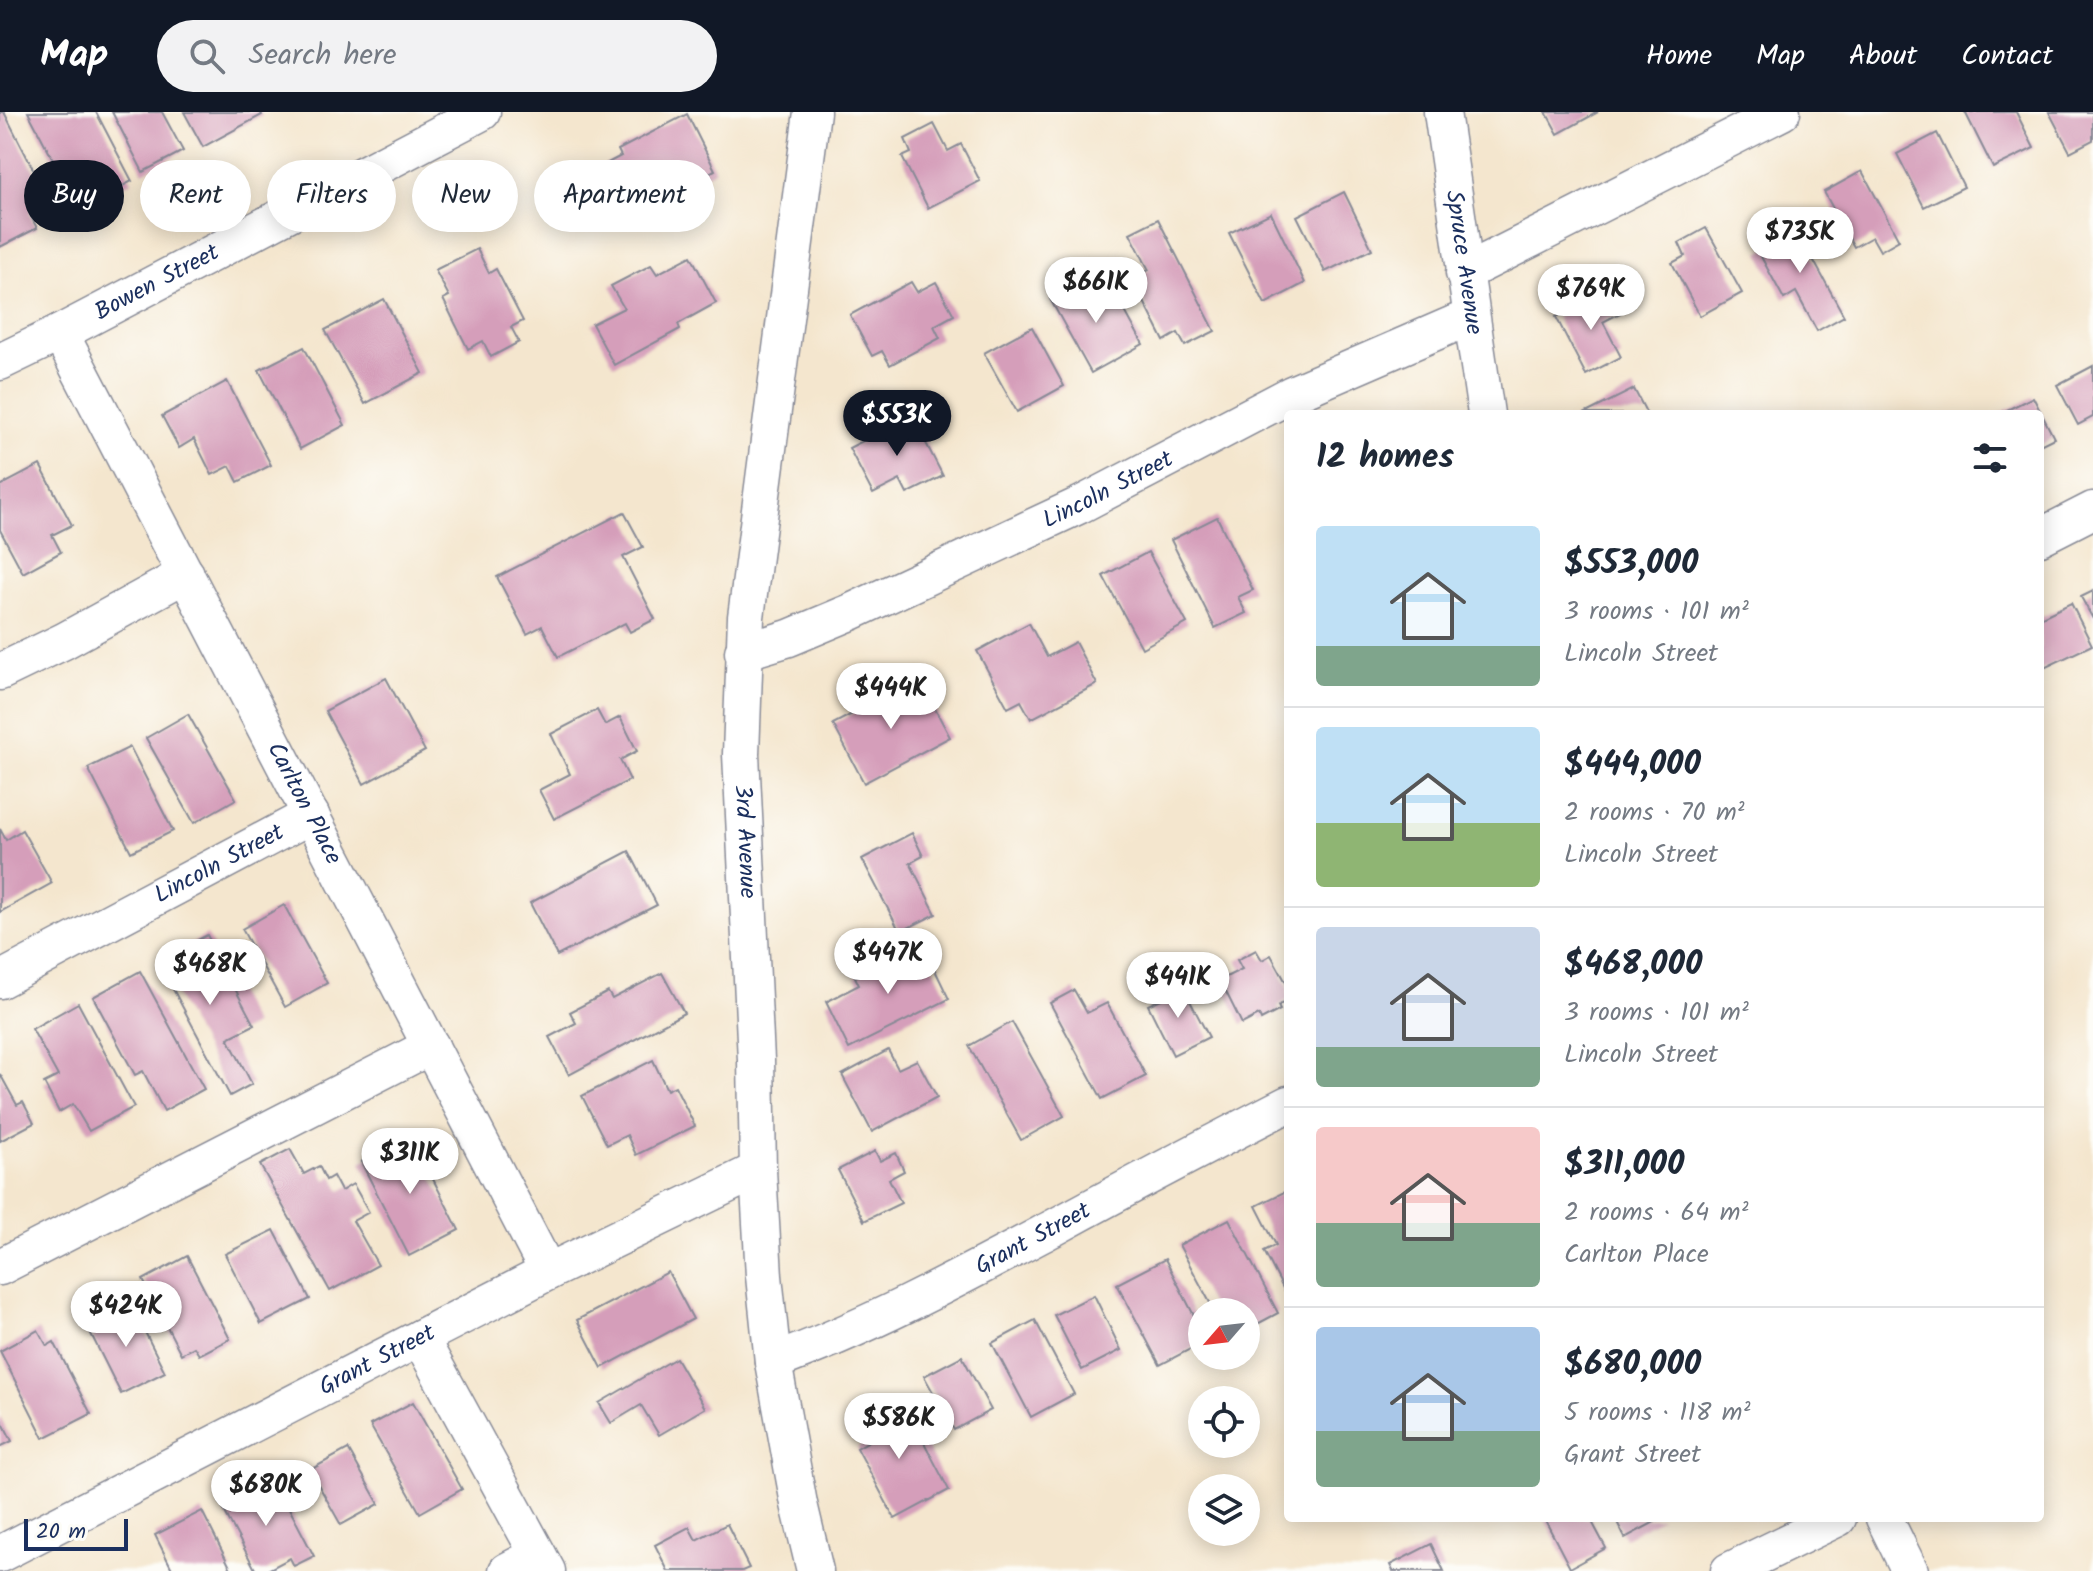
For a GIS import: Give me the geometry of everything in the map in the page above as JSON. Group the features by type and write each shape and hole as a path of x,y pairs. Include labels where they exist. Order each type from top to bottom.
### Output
{"street":[{"name":"Bowen Street","path":"0,362 482,112"},
{"name":"3rd Avenue","path":"812,112 746,617 741,754 764,1276 773,1362 799,1504 815,1571"},
{"name":"Spruce Avenue","path":"1442,112 1485,410"},
{"path":"1464,273 1782,112"},
{"name":"Lincoln Street","path":"743,652 789,638 851,612 1080,505 1292,394 1470,317"},
{"name":"Carlton Place","path":"60,333 548,1272"},
{"path":"2044,535 2093,510"},
{"path":"0,672 64,641 186,574"},
{"name":"Lincoln Street","path":"0,980 311,815"},
{"path":"0,1267 431,1046"},
{"name":"Grant Street","path":"773,1362 823,1344 946,1285 1284,1106"},
{"name":"Grant Street","path":"0,1554 548,1272 758,1170"},
{"path":"420,1338 531,1566"},
{"path":"1729,1571 1830,1522"},
{"path":"1886,1522 1910,1571"}],"building":[{"path":"0,112 4,112 29,160 24,160 24,232 29,232 0,247"},
{"path":"28,112 96,112 121,160 53,160"},
{"path":"112,112 162,112 183,151 166,160 140,160 140,166"},
{"path":"184,112 260,112 262,115 203,147"},
{"path":"1546,112 1598,112 1558,134"},
{"path":"1965,112 2016,112 2034,148 1993,168"},
{"path":"2049,112 2093,112 2093,140 2070,152"},
{"path":"687,114 710,160 613,160 621,156 618,150"},
{"path":"934,124 948,151 961,144 980,181 928,208 902,157 911,153 905,139"},
{"path":"1937,133 1964,187 1924,207 1897,154"},
{"path":"124,166 132,181 124,185"},
{"path":"1862,171 1899,240 1880,251 1872,237 1854,247 1824,192"},
{"path":"1344,192 1372,249 1325,272 1297,216"},
{"path":"1271,213 1305,283 1265,304 1229,233"},
{"path":"1158,219 1215,331 1185,346 1178,333 1164,341 1132,278 1149,270 1130,233"},
{"path":"1791,219 1844,316 1817,331 1796,292 1784,299 1759,253 1774,244 1767,232"},
{"path":"1706,228 1742,293 1700,316 1672,263 1685,256 1679,243"},
{"path":"477,249 489,273 496,269 523,321 511,327 519,342 491,357 483,341 468,349 443,299 449,296 435,270"},
{"path":"691,256 716,303 678,324 680,329 614,365 592,324 624,308 611,286 651,265 657,274"},
{"path":"1082,281 1093,300 1113,289 1143,344 1091,373 1050,299"},
{"path":"911,282 917,292 936,282 954,315 934,326 940,338 890,365 882,351 872,356 850,315"},
{"path":"1609,290 1620,313 1603,322 1621,357 1586,375 1556,317"},
{"path":"384,299 423,373 365,404 325,330"},
{"path":"1032,327 1064,386 1017,412 984,353"},
{"path":"304,347 345,425 300,449 259,370"},
{"path":"2093,366 2093,417 2078,425 2057,385"},
{"path":"227,381 271,465 238,482 230,466 212,475 194,439 179,448 162,416"},
{"path":"1634,389 1645,410 1592,410"},
{"path":"2033,397 2040,410 2007,410"},
{"path":"912,416 943,476 907,494 900,480 873,494 849,448"},
{"path":"2044,418 2054,438 2044,443"},
{"path":"40,465 72,525 52,535 61,552 23,573 0,530 0,486"},
{"path":"624,512 643,547 623,557 655,619 630,632 625,623 558,657 542,626 527,634 497,577"},
{"path":"1217,517 1253,590 1238,597 1246,613 1215,628 1171,540"},
{"path":"1148,552 1187,623 1142,648 1103,576"},
{"path":"2093,591 2093,619 2081,597"},
{"path":"2071,603 2092,645 2044,668 2044,616"},
{"path":"1029,623 1047,657 1075,642 1097,684 1031,719 1021,701 1008,708 977,651"},
{"path":"386,678 425,751 364,784 325,711"},
{"path":"919,679 950,737 864,783 833,724"},
{"path":"597,710 605,725 620,717 637,751 620,760 630,780 554,819 539,790 570,774 551,734"},
{"path":"188,714 236,799 194,823 146,738"},
{"path":"130,747 173,831 131,852 88,768"},
{"path":"0,829 6,840 22,830 52,883 0,912"},
{"path":"912,833 923,856 910,863 936,914 900,932 862,859"},
{"path":"629,851 657,905 557,956 530,903"},
{"path":"284,905 327,983 285,1007 242,929"},
{"path":"207,935 254,1025 228,1038 252,1084 230,1096 158,961"},
{"path":"922,943 949,999 849,1049 826,1002 859,985 855,977"},
{"path":"1256,950 1262,960 1271,955 1284,979 1284,1002 1278,1006 1280,1010 1261,1020 1259,1015 1242,1024 1220,980 1242,969 1237,960"},
{"path":"140,971 204,1089 164,1111 143,1071 135,1075 93,997"},
{"path":"662,973 684,1013 569,1075 549,1037 576,1023 570,1012 608,992 612,999"},
{"path":"1179,980 1209,1037 1173,1055 1148,1005 1172,994 1167,986"},
{"path":"1074,990 1087,1013 1107,1003 1146,1076 1102,1099 1050,1003"},
{"path":"78,1003 134,1107 89,1131 73,1104 59,1112 44,1083 58,1076 32,1029"},
{"path":"1012,1022 1064,1116 1021,1140 969,1046"},
{"path":"888,1050 898,1069 917,1060 937,1097 872,1132 842,1075"},
{"path":"653,1060 667,1090 675,1086 695,1126 636,1155 627,1135 607,1145 582,1096"},
{"path":"0,1074 17,1105 23,1102 34,1123 0,1141"},
{"path":"411,1136 459,1230 409,1256 361,1162"},
{"path":"290,1149 304,1174 319,1166 326,1180 333,1176 341,1191 353,1184 369,1212 353,1221 378,1265 330,1291 260,1165"},
{"path":"875,1151 880,1161 896,1153 904,1171 889,1179 901,1203 864,1221 838,1170"},
{"path":"1284,1192 1284,1290 1264,1251 1276,1245 1256,1206"},
{"path":"1229,1219 1278,1313 1260,1323 1260,1298 1207,1298 1179,1245"},
{"path":"274,1230 310,1299 261,1324 225,1254"},
{"path":"187,1256 230,1339 199,1355 194,1347 181,1354 143,1280"},
{"path":"1165,1259 1188,1304 1188,1350 1160,1365 1117,1284"},
{"path":"668,1272 693,1319 602,1368 577,1320"},
{"path":"1094,1295 1121,1350 1082,1370 1054,1315"},
{"path":"131,1304 165,1372 121,1394 87,1326"},
{"path":"1035,1320 1074,1394 1031,1417 992,1343"},
{"path":"38,1330 47,1346 54,1342 91,1414 44,1438 0,1351"},
{"path":"962,1356 991,1410 954,1430 924,1376"},
{"path":"676,1358 705,1408 659,1435 641,1405 611,1423 599,1403"},
{"path":"891,1400 909,1433 917,1429 949,1490 895,1519 857,1448 869,1441 857,1418"},
{"path":"413,1402 462,1489 420,1513 370,1425"},
{"path":"0,1417 12,1441 0,1447"},
{"path":"348,1449 379,1504 341,1525 310,1470"},
{"path":"252,1485 258,1497 278,1487 314,1556 294,1566 290,1558 266,1571 256,1571 219,1501"},
{"path":"202,1511 232,1571 173,1571 155,1535"},
{"path":"1546,1522 1592,1522 1606,1548 1570,1568"},
{"path":"1617,1522 1655,1522 1625,1538"},
{"path":"727,1524 749,1568 742,1571 668,1571 655,1545 689,1527 696,1540"},
{"path":"1431,1544 1444,1571 1393,1571 1390,1565"}]}
